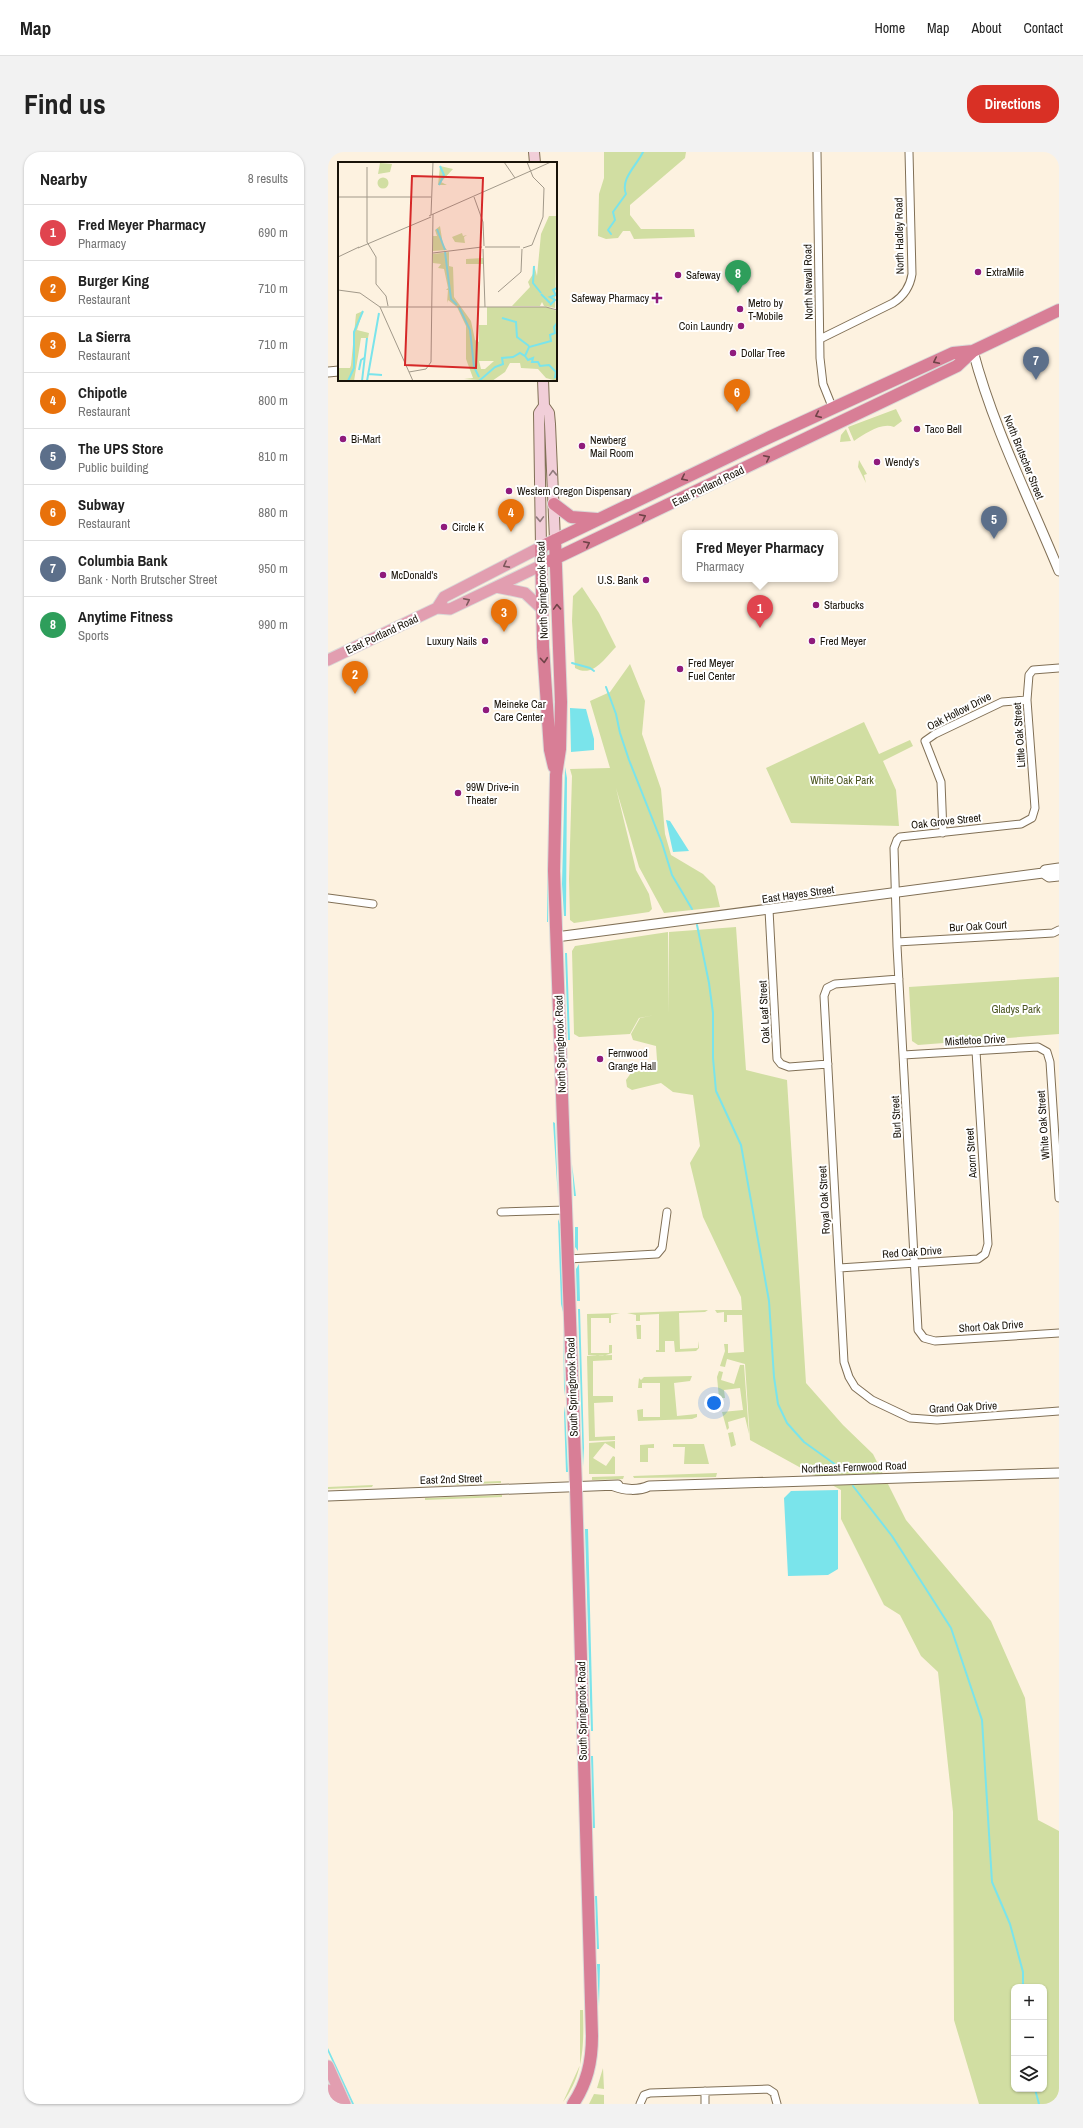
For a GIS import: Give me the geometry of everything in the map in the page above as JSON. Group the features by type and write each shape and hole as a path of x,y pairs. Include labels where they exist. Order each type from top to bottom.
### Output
{"highway":[{"name":"East Portland Road","path":"542,565 957,366 974,351 1059,310"},
{"name":"East Portland Road","path":"541,547 770,437 953,353 974,351"},
{"path":"554,504 571,517 598,519"},
{"name":"North Springbrook Road","path":"555,540 561,702 560,749 556,775 554,871 570,1313"},
{"name":"North Springbrook Road","path":"541,547 542,609 550,750 556,775"},
{"path":"549,722 554,721 555,743 560,749"},
{"name":"South Springbrook Road","path":"570,1313 592,2049 587,2077 573,2104"}],"main road":[{"path":"534,152 535,162"},
{"name":"North Springbrook Road","path":"543,381 544,406 549,413 555,540"},
{"name":"North Springbrook Road","path":"541,547 539,413 544,406"},
{"name":"East Portland Road","path":"437,608 444,597 541,547"},
{"name":"East Portland Road","path":"328,660 437,608 450,609 542,565"},
{"path":"496,587 525,593 542,609"},
{"path":"328,2066 346,2104"},
{"path":"328,2090 334,2104"}],"street":[{"name":"North Newall Road","path":"817,152 820,339 823,384 833,409"},
{"name":"North Hadley Road","path":"820,339 900,299 909,287 912,274 909,152"},
{"name":"North Brutscher Street","path":"974,351 979,372 1010,459 1059,571"},
{"name":"Little Oak Street","path":"1027,822 1032,818 1035,808 1027,684 1031,673 1038,670 1059,668"},
{"name":"Oak Hollow Drive","path":"944,833 941,782 925,741 935,734 1002,702 1027,700"},
{"name":"Oak Grove Street","path":"895,893 894,848 897,840 905,836 944,833 1027,822"},
{"name":"East Hayes Street","path":"556,937 1043,873 1045,870 1059,868"},
{"name":"East Hayes Street","path":"1043,873 1049,876 1059,876"},
{"name":"Burl Street","path":"895,893 918,1330 924,1338"},
{"path":"328,898 373,904"},
{"name":"Oak Leaf Street","path":"769,910 777,1059 781,1064 789,1067 828,1064"},
{"name":"Bur Oak Court","path":"897,942 1053,933 1059,930"},
{"name":"Royal Oak Street","path":"872,1400 855,1387 844,1362 824,996 827,988 835,984 899,980"},
{"name":"Mistletoe Drive","path":"903,1055 1038,1047 1047,1052"},
{"name":"Acorn Street","path":"976,1051 988,1244 985,1254"},
{"name":"White Oak Street","path":"1047,1052 1050,1062 1059,1198"},
{"path":"501,1212 566,1210"},
{"path":"568,1259 657,1254 662,1248 667,1212"},
{"name":"Red Oak Drive","path":"839,1268 978,1259 985,1254"},
{"name":"Short Oak Drive","path":"924,1338 935,1341 1059,1333"},
{"name":"Grand Oak Drive","path":"872,1400 901,1416 920,1420 1059,1411"},
{"name":"Northeast Fernwood Road","path":"576,1487 614,1486 621,1484 644,1483 649,1486 1059,1473"},
{"name":"East 2nd Street","path":"328,1496 576,1487"},
{"path":"640,2104 644,2095 650,2093 768,2089 774,2092 777,2104"},
{"path":"705,2091 705,2104"}],"green space":[{"path":"604,152 686,152 685,158 630,205 630,215 641,229 694,229 695,237 634,239 630,231 623,231 618,238 606,239 598,236 599,194 604,178"},
{"path":"896,409 902,421 894,427 879,427 854,441 848,427"},
{"path":"846,429 851,441 840,442 841,435"},
{"path":"859,460 867,474 864,475 866,483 858,467"},
{"path":"582,587 599,613 616,647 598,666 587,671 575,668 572,621 573,596"},
{"path":"630,664 645,701 642,734 661,789 665,834 671,855 703,874 715,886 720,907 664,913 639,867 616,788 636,870 649,894 652,909 649,912 574,923 570,920 569,879 572,776 570,769 610,768 590,701 610,692"},
{"name":"White Oak Park","path":"864,722 879,754 910,740 913,746 883,761 896,790 899,826 791,823 766,768"},
{"path":"736,927 746,1070 787,1080 806,1383 843,1425 873,1454 906,1520 991,1621 1025,1698 1038,1820 1059,1831 1059,2104 979,2104 954,2020 953,1812 938,1672 921,1656 900,1615 884,1605 841,1519 841,1490 750,1440 745,1364 727,1359 725,1367 720,1366 725,1351 724,1344 728,1344 728,1353 744,1352 742,1315 727,1315 727,1322 724,1322 724,1312 717,1313 715,1310 742,1310 741,1297 703,1217 690,1163 700,1146 693,1095 673,1092 661,1083 632,1090 627,1087 626,1080 631,1073 652,1068 657,1060 656,1046 633,1040 631,1034 640,1018 655,1015 639,1018 630,1034 579,1037 574,1034 572,951 575,946 668,932 669,1014 669,932"},
{"name":"Gladys Park","path":"1059,977 1059,1034 918,1045 912,1041 909,987"},
{"path":"708,1310 705,1312 679,1313 680,1349 698,1348 699,1341 699,1348 696,1351 675,1352 674,1341 665,1341 665,1352 656,1352 656,1350 659,1350 659,1314 640,1315 640,1321 636,1321 636,1315 627,1313"},
{"path":"620,1313 611,1315 611,1323 609,1323 609,1318 591,1318 591,1353 609,1353 609,1345 612,1345 612,1353 603,1356 588,1355 587,1314"},
{"path":"636,1325 641,1325 641,1339 637,1339"},
{"path":"612,1355 612,1360 593,1361 593,1396 613,1396 613,1402 594,1403 595,1437 615,1436 615,1440 589,1441 587,1356"},
{"path":"740,1365 744,1365 749,1434 745,1417 728,1422 729,1428 727,1430 722,1412 743,1410 740,1388 724,1390 725,1398 719,1398 717,1377 719,1371 723,1372 721,1380 734,1384"},
{"path":"692,1376 690,1381 674,1383 677,1416 697,1414 697,1417 692,1419 638,1421 637,1410 643,1409 643,1417 660,1417 660,1383 642,1383 642,1388 638,1388 639,1378 641,1380 644,1377"},
{"path":"733,1432 736,1445 731,1447 728,1433"},
{"path":"615,1441 615,1449 605,1443 593,1458 606,1466 613,1456 615,1457 615,1474 589,1474 589,1443"},
{"path":"654,1444 654,1448 648,1448 648,1462 640,1462 640,1445"},
{"path":"673,1444 704,1444 709,1464 684,1464 685,1447 673,1447"},
{"path":"717,1473 716,1477 634,1478 633,1476"},
{"path":"624,1476 623,1479 592,1480 592,1477"},
{"path":"501,1481 501,1483 425,1486 425,1484"},
{"path":"373,1485 372,1487 328,1489 328,1487"},
{"path":"502,1495 502,1497 425,1500 425,1498"},
{"path":"580,2010 583,2010 583,2047 580,2064"},
{"path":"580,2066 575,2081 563,2102"},
{"path":"603,2068 604,2089 597,2088"},
{"path":"594,2094 604,2095 604,2104 589,2104"}],"water":[{"path":"570,708 586,709 594,739 594,750 571,752"},
{"path":"565,767 567,778 566,916 564,916 562,884"},
{"path":"666,820 670,821 689,851 673,852"},
{"path":"547,858 548,922 547,922"},
{"path":"565,953 567,953 570,1040 568,1040"},
{"path":"553,1122 555,1123 558,1198"},
{"path":"572,1164 576,1196 574,1196"},
{"path":"558,1219 560,1224 563,1312 561,1304"},
{"path":"575,1227 578,1227 578,1251 575,1247"},
{"path":"579,1264 580,1301 577,1301 576,1269"},
{"path":"578,1309 580,1309 584,1448 583,1467"},
{"path":"563,1321 565,1396 564,1388"},
{"path":"565,1406 568,1472 566,1472"},
{"path":"838,1490 838,1569 828,1575 788,1576 784,1498 791,1491"},
{"path":"585,1529 588,1529 593,1731 591,1731"},
{"path":"591,1756 593,1756 595,1828 593,1828"},
{"path":"595,1896 597,1896 599,1949 597,1949"},
{"path":"597,1964 600,1964 599,2007"},
{"path":"328,2048 354,2104 352,2104 328,2052"}],"waterway":[{"path":"611,234 608,230 615,220 613,212 626,194 625,183 627,178 643,152"},
{"path":"572,663 590,668 594,671"},
{"path":"606,687 616,714 620,733 629,760 662,843 672,875 692,909"},
{"path":"697,925 709,983 713,1013 713,1058 716,1091 741,1145 769,1301 774,1377 778,1404 787,1423 804,1442 836,1465 842,1472"},
{"path":"853,1486 892,1536 951,1628 982,1720 992,1882 1010,1924 1023,1972 1023,1984"},
{"path":"1036,2092 1039,2104"}],"place":[{"name":"ExtraMile","path":"978,272"},
{"name":"Safeway","path":"678,275"},
{"name":"Anytime Fitness","path":"738,293"},
{"name":"Safeway Pharmacy","path":"657,298"},
{"name":"Metro by T-Mobile","path":"740,309"},
{"name":"Coin Laundry","path":"741,326"},
{"name":"Dollar Tree","path":"733,353"},
{"name":"Columbia Bank","path":"1036,380"},
{"name":"Subway","path":"737,412"},
{"name":"Taco Bell","path":"917,429"},
{"name":"Bi-Mart","path":"343,439"},
{"name":"Newberg Mail Room","path":"582,446"},
{"name":"Wendy's","path":"877,462"},
{"name":"Western Oregon Dispensary","path":"509,491"},
{"name":"Circle K","path":"444,527"},
{"name":"Chipotle","path":"511,532"},
{"name":"The UPS Store","path":"994,539"},
{"name":"McDonald's","path":"383,575"},
{"name":"U.S. Bank","path":"646,580"},
{"name":"Starbucks","path":"816,605"},
{"name":"Fred Meyer Pharmacy","path":"760,628"},
{"name":"La Sierra","path":"504,632"},
{"name":"Luxury Nails","path":"485,641"},
{"name":"Fred Meyer","path":"812,641"},
{"name":"Fred Meyer Fuel Center","path":"680,669"},
{"name":"Burger King","path":"355,694"},
{"name":"Meineke Car Care Center","path":"486,710"},
{"name":"99W Drive-in Theater","path":"458,793"},
{"name":"Fernwood Grange Hall","path":"600,1059"}]}
